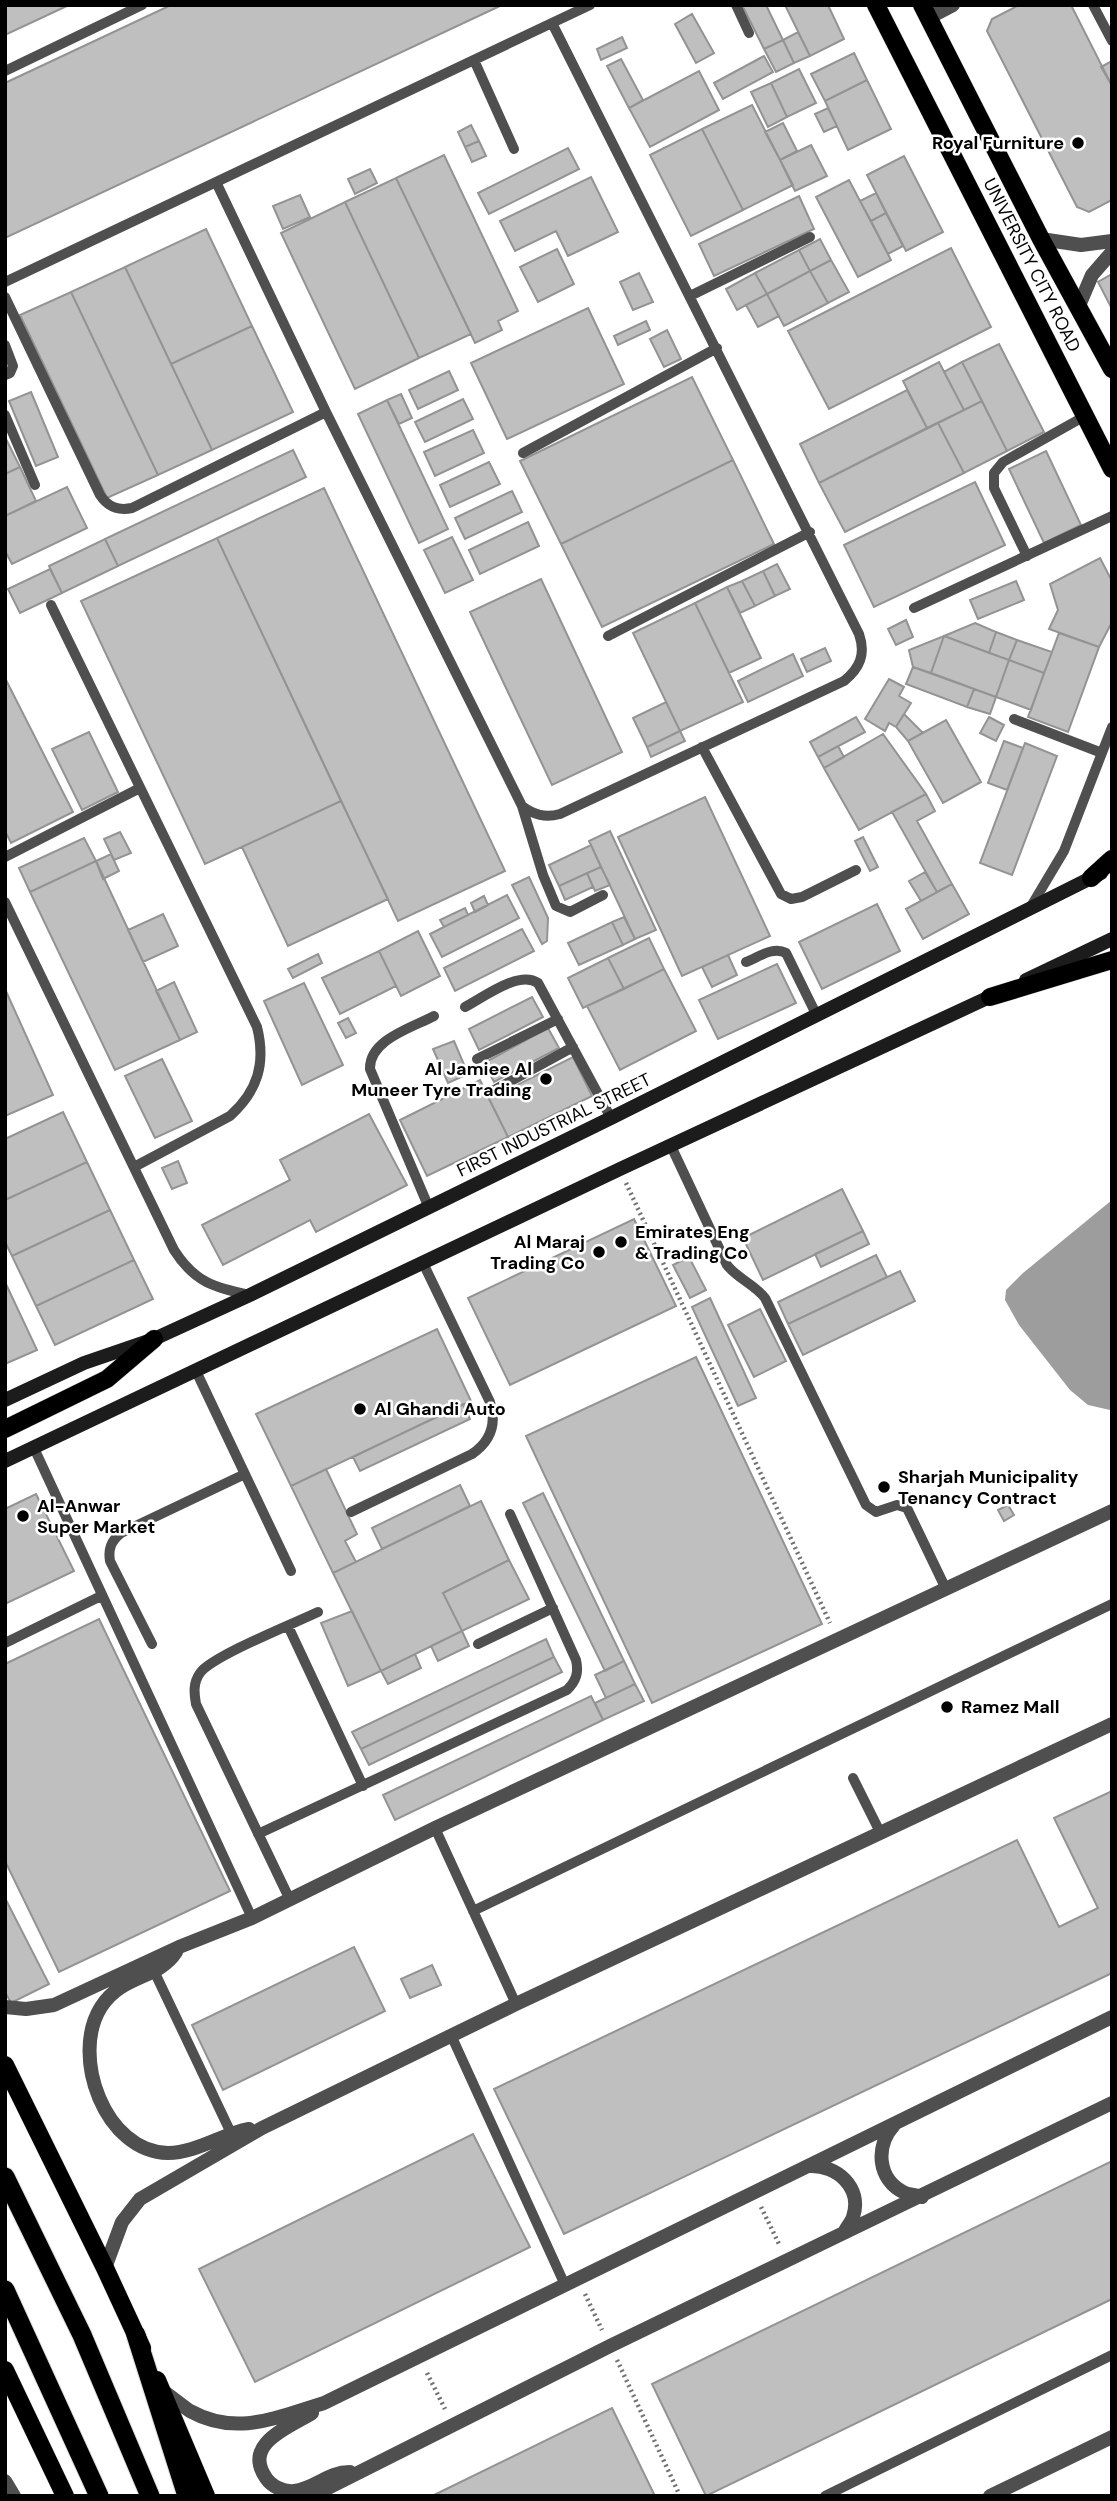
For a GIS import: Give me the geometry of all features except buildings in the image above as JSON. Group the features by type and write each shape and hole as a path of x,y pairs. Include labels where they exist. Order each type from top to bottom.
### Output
{"highway":[{"path":"5,2177 82,2335 150,2496"},
{"path":"5,2290 99,2496"},
{"path":"136,2335 187,2496"}],"main road":[{"name":"UNIVERSITY CITY ROAD","path":"876,5 1112,469"},
{"name":"UNIVERSITY CITY ROAD","path":"925,11 1041,239 1112,369"},
{"path":"1091,878 1112,859"},
{"name":"FIRST INDUSTRIAL STREET","path":"5,1400 84,1363 154,1339 250,1295 1112,868"},
{"path":"5,1461 1112,939"},
{"path":"990,997 1112,960"},
{"path":"5,1429 107,1379 154,1339"},
{"path":"5,2065 163,2391 206,2496"},
{"path":"5,2370 65,2496"}],"street":[{"path":"925,11 953,5"},
{"path":"1041,239 1082,245 1112,241"},
{"path":"1078,308 1092,275 1112,252"},
{"path":"5,2007 26,2009 54,2005 179,1947 252,1919 435,1828 1112,1511"},
{"path":"105,2268 122,2222 140,2199 262,2127 516,2004 1112,1724"},
{"path":"179,1947 164,1965 127,1982 111,1994 99,2010 89,2053 92,2077 100,2101 112,2122 128,2138 146,2149 166,2153 187,2151 231,2133 262,2127"},
{"path":"163,2391 191,2411 231,2425 261,2421 324,2403 1112,2017"},
{"path":"312,2496 610,2346 1112,2103"},
{"path":"897,2122 886,2134 881,2151 883,2168 891,2183 905,2193 922,2196"},
{"path":"807,2167 823,2166 838,2173 850,2185 855,2201 853,2217 845,2231"},
{"path":"324,2403 267,2441 261,2454 261,2468 267,2480 278,2488 291,2492 305,2489 330,2475 356,2473"},
{"path":"990,2496 1112,2437"},
{"path":"5,2481 14,2496"}],"lane":[{"path":"5,71 142,5"},
{"path":"5,282 590,5"},
{"path":"736,5 749,33"},
{"path":"1093,5 1112,41"},
{"path":"522,806 540,816 560,814 844,681 854,673 861,661 863,648 859,634 810,532 552,23"},
{"path":"474,60 514,149"},
{"path":"216,182 326,412 522,806 543,875 556,906 570,912 603,895"},
{"path":"690,296 810,237"},
{"path":"5,296 100,495 117,509 132,508 326,412"},
{"path":"5,345 13,366 10,373 5,375"},
{"path":"523,453 717,348"},
{"path":"5,415 35,485"},
{"path":"1027,556 994,488 994,473 1003,462 1085,416"},
{"path":"914,608 1112,516"},
{"path":"608,636 810,532"},
{"path":"51,605 257,1027 262,1060 252,1091 230,1116 134,1167"},
{"path":"1014,719 1102,753"},
{"path":"1028,911 1064,851 1112,727"},
{"path":"702,747 781,894 791,899 802,897 856,870"},
{"path":"5,857 140,788"},
{"path":"5,902 174,1250 184,1266 198,1279 215,1287 250,1295"},
{"path":"746,962 772,950 786,953 817,1016"},
{"path":"1088,968 1112,969"},
{"path":"465,1007 517,979 529,978 542,987 611,1118"},
{"path":"429,1208 370,1069 370,1062 371,1055 381,1044 434,1016"},
{"path":"477,1059 558,1018"},
{"path":"489,1093 573,1047"},
{"path":"671,1146 727,1265 740,1278 758,1289 765,1298 866,1504 876,1511 897,1505 907,1508 946,1589"},
{"path":"351,1512 472,1454 481,1448 492,1432 493,1412 490,1402 424,1263"},
{"path":"196,1371 291,1571"},
{"path":"34,1448 252,1919"},
{"path":"152,1644 110,1561 113,1541 121,1532 245,1474"},
{"path":"258,1834 567,1690 575,1680 578,1666 510,1514"},
{"path":"5,1643 101,1596"},
{"path":"473,1911 1112,1604"},
{"path":"478,1644 553,1608"},
{"path":"290,1900 196,1704 195,1684 199,1674 215,1661 318,1612"},
{"path":"288,1626 363,1786"},
{"path":"853,1777 881,1834"},
{"path":"435,1828 516,2004"},
{"path":"154,1971 231,2133"},
{"path":"452,2035 571,2282"},
{"path":"825,2496 1112,2355"}],"path":[{"path":"620,1169 838,1640"},
{"path":"755,2192 786,2260"},
{"path":"571,2282 610,2346 680,2496"},
{"path":"420,2356 453,2425"}],"shaded area":[{"path":"1112,1200 1110,1410 1088,1405 1070,1390 1019,1325 1005,1300 1006,1290 1023,1273"}],"place":[{"name":"Royal Furniture","path":"1078,143"},
{"name":"Al Jamiee Al Muneer Tyre Trading","path":"546,1079"},
{"name":"Emirates Eng & Trading Co","path":"621,1242"},
{"name":"Al Maraj Trading Co","path":"599,1252"},
{"name":"Al Ghandi Auto","path":"360,1409"},
{"name":"Sharjah Municipality Tenancy Contract","path":"884,1487"},
{"name":"Al-Anwar Super Market","path":"23,1516"},
{"name":"Ramez Mall","path":"947,1707"}]}
